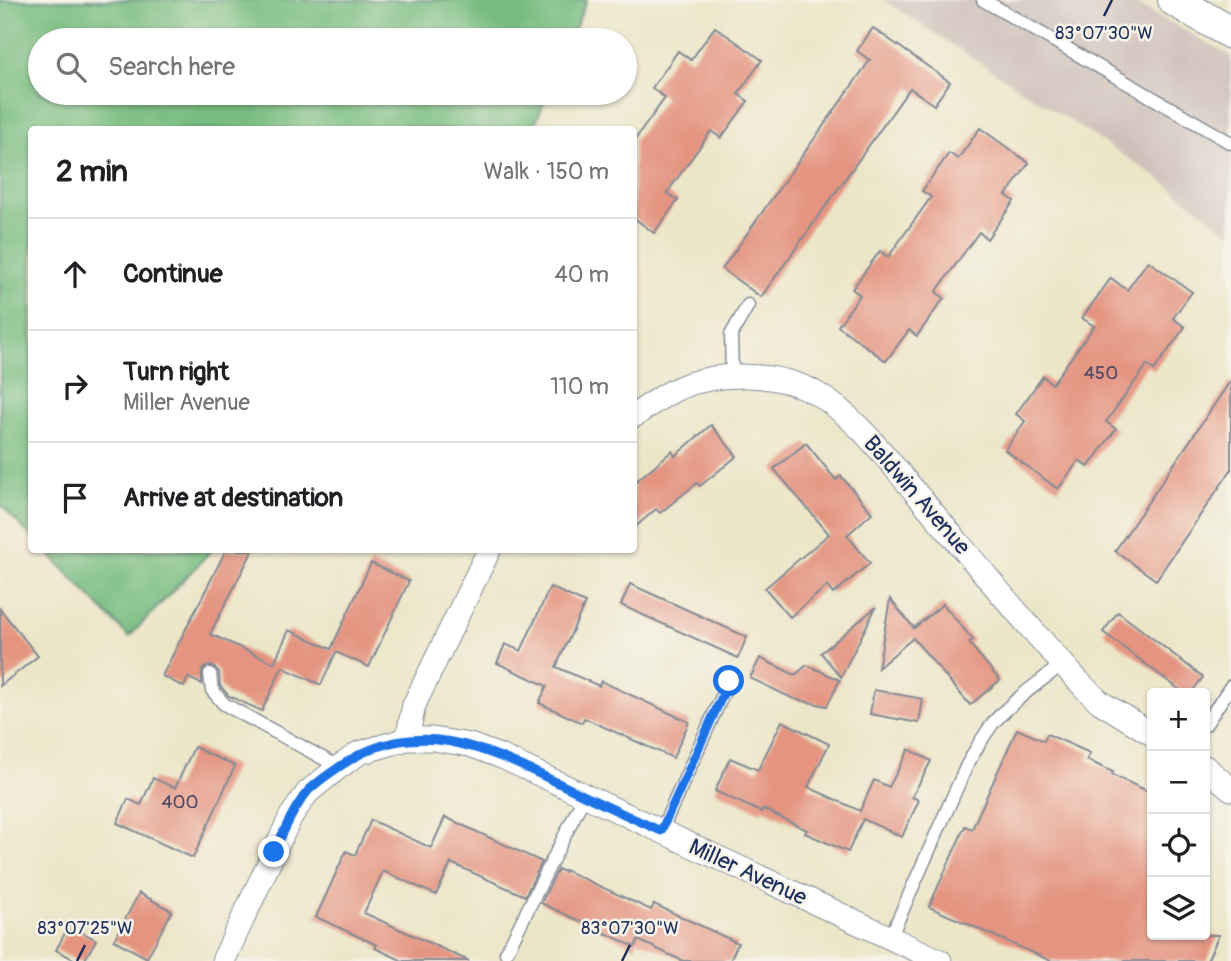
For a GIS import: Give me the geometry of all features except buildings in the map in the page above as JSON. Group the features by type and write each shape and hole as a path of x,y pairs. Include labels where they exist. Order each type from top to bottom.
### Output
{"street":[{"path":"1174,0 1231,33"},
{"name":"Baldwin Avenue","path":"637,414 680,388 700,381 732,377 766,378 814,392 864,432 1062,664 1100,702 1147,731"},
{"path":"408,739 409,721 414,705 488,553"},
{"name":"Miller Avenue","path":"223,961 291,816 308,792 359,753 408,739 433,738 470,745 502,757 940,961"},
{"path":"1210,771 1231,789"}],"lane":[{"path":"983,0 1231,143"},
{"path":"732,377 731,335 748,305"},
{"path":"890,937 978,746 995,722 1018,699 1062,664"},
{"path":"209,674 212,690 224,704 339,767"},
{"path":"661,831 729,681"},
{"path":"1210,717 1231,685"},
{"path":"506,953 584,795"}],"shaded area":[{"path":"883,0 1129,0 1231,56 1231,234 1157,177"}],"green space":[{"path":"0,0 587,0 575,28 28,28 28,105 543,105 534,126 28,126 28,533 0,504"},
{"path":"48,553 209,553 129,637"}],"route":[{"path":"274,852 291,816 320,780 359,753 408,739 433,738 470,745 502,757 661,831 729,681"}]}
